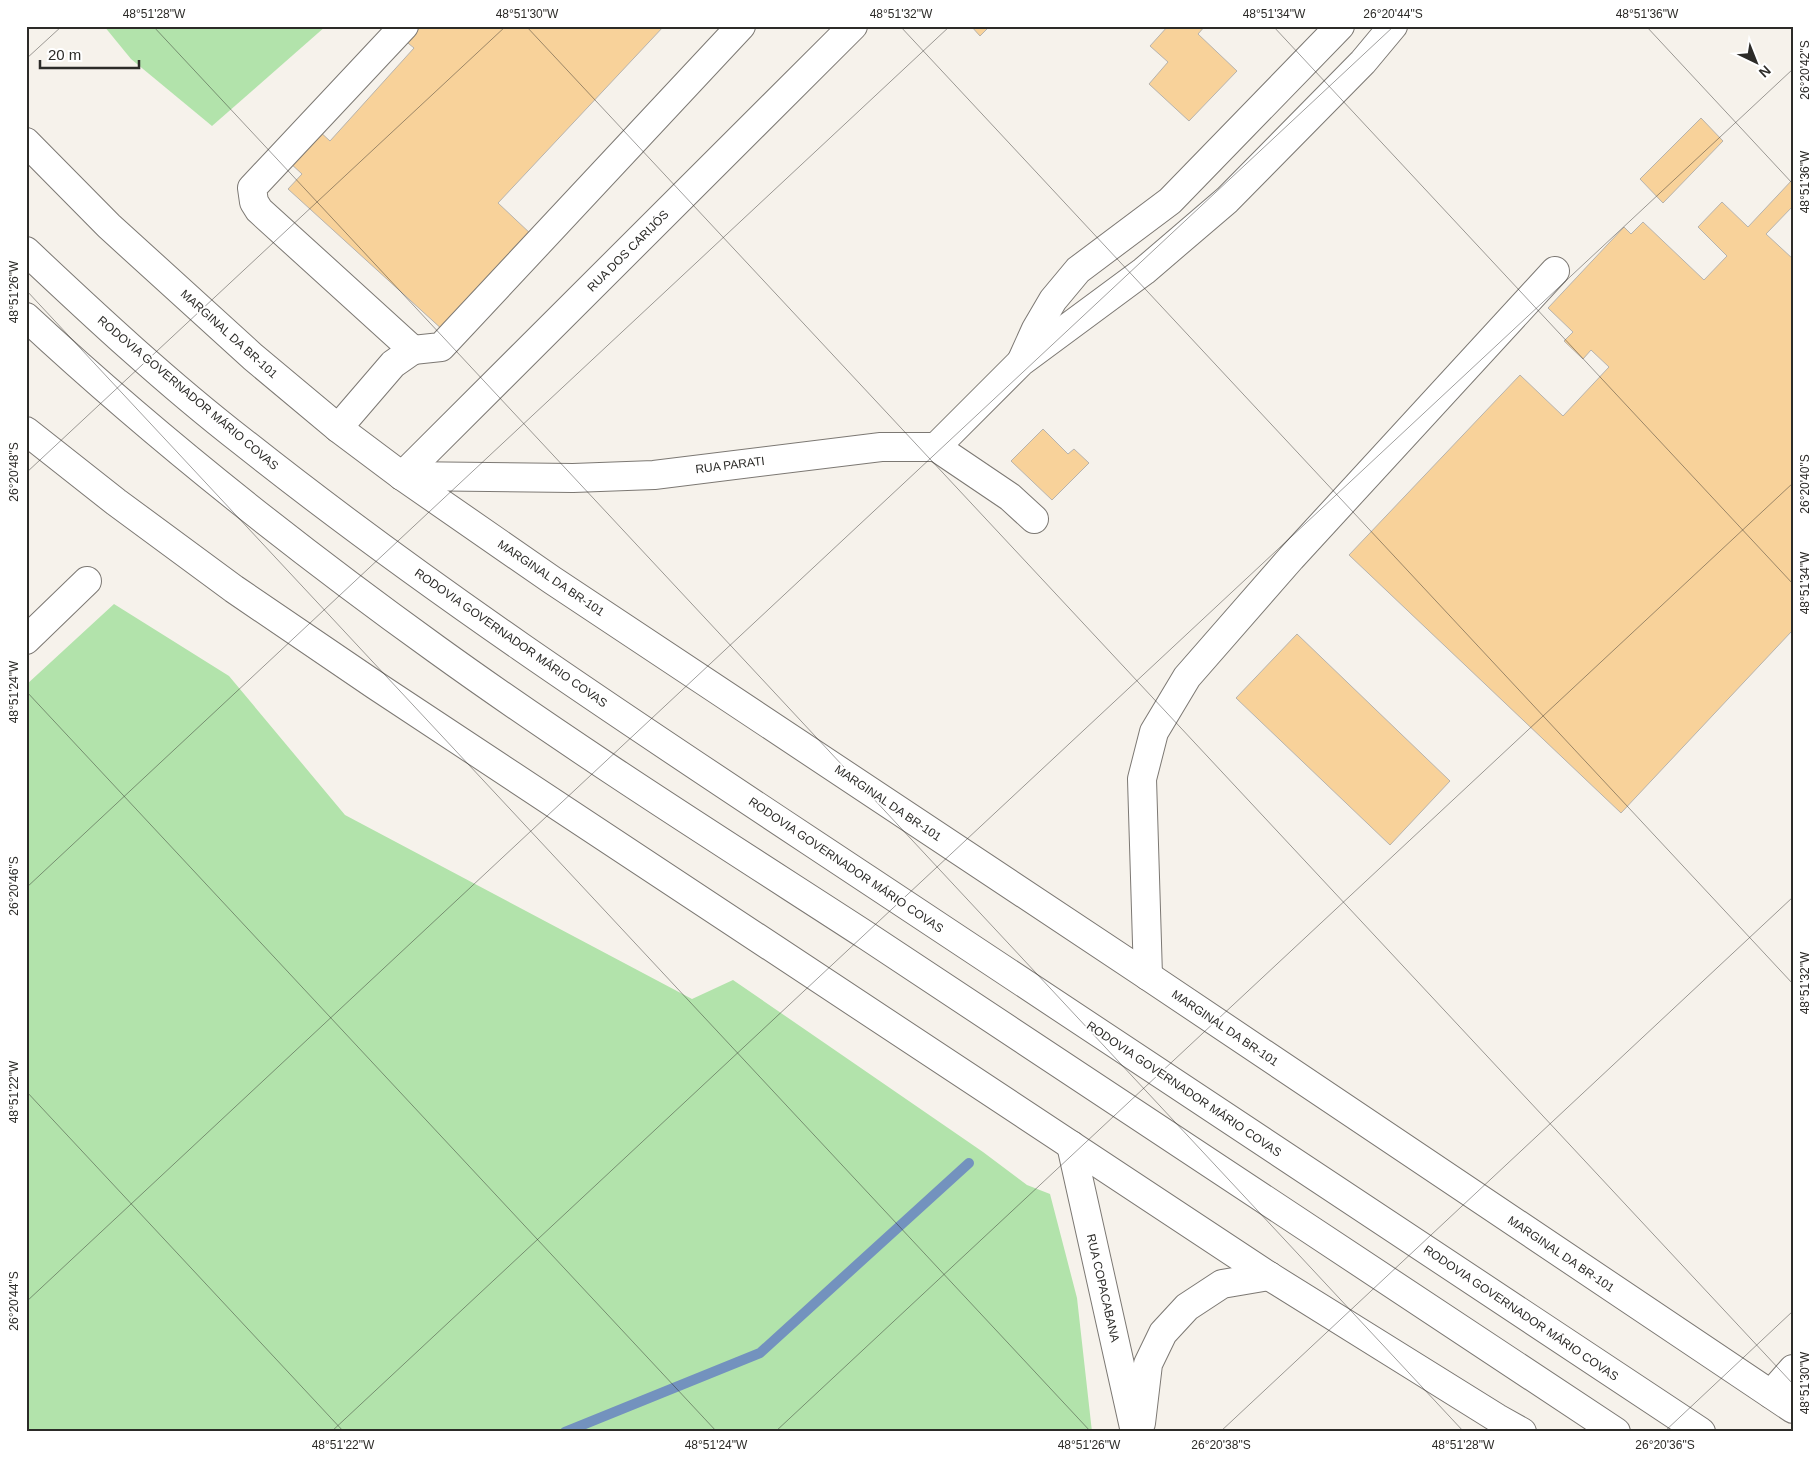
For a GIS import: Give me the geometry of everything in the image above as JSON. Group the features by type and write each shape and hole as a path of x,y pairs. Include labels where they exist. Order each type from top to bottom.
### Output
{"main road":[{"path":"404,26 252,188 254,202 259,210 413,350"},
{"path":"338,428 393,364 413,350 441,347 741,26"},
{"name":"RUA DOS CARIJÓS","path":"402,476 853,26"},
{"path":"1021,362 1036,329 1053,300 1078,270 1170,201 1340,26"},
{"path":"1034,519 1010,497 936,448 1021,362 1144,271 1227,200 1364,62 1393,26"},
{"name":"MARGINAL DA BR-101","path":"26,142 109,226 253,357 338,428 402,476 561,585 1782,1402"},
{"name":"RODOVIA GOVERNADOR MÁRIO COVAS","path":"26,251 134,351 240,440 387,552 522,647 850,868 1701,1432"},
{"path":"1148,976 1142,779 1154,732 1193,670 1291,558 1555,271"},
{"path":"26,317 146,424 232,495 437,650 632,783 1271,1201 1616,1432"},
{"path":"26,431 116,502 234,589 383,690 1269,1276 1488,1413 1522,1432"},
{"name":"RUA PARATI","path":"402,476 573,478 654,475 881,447 936,448"},
{"path":"26,640 87,581"},
{"name":"RUA COPACABANA","path":"1071,1145 1135,1432"},
{"path":"1140,1432 1148,1364 1163,1333 1187,1307 1222,1284 1269,1276"},
{"path":"1782,1402 1793,1369"}],"green space":[{"path":"104,26 326,26 212,126 131,59"},
{"path":"114,604 229,676 345,815 692,999 733,980 983,1152 1027,1185 1050,1194 1077,1298 1092,1432 26,1432 26,685"}],"building":[{"path":"415,26 664,26 498,203 532,235 444,331 288,189 302,174 289,162 318,130 330,141 414,48 403,39"},
{"path":"971,26 990,26 980,36"},
{"path":"1168,26 1205,26 1198,34 1237,71 1189,121 1149,84 1168,62 1150,46"},
{"path":"1701,118 1723,141 1663,203 1640,179"},
{"path":"1793,179 1793,206 1766,234 1793,259 1793,634 1791,632 1621,813 1349,555 1520,375 1563,416 1609,367 1591,350 1583,359 1564,341 1573,332 1548,308 1624,227 1631,234 1643,222 1704,280 1727,256 1698,227 1722,202 1748,227"},
{"path":"1043,429 1068,454 1074,449 1089,463 1052,500 1011,461"},
{"path":"1297,634 1450,781 1390,845 1236,698"}],"waterway":[{"path":"565,1432 760,1353 969,1163"}]}
